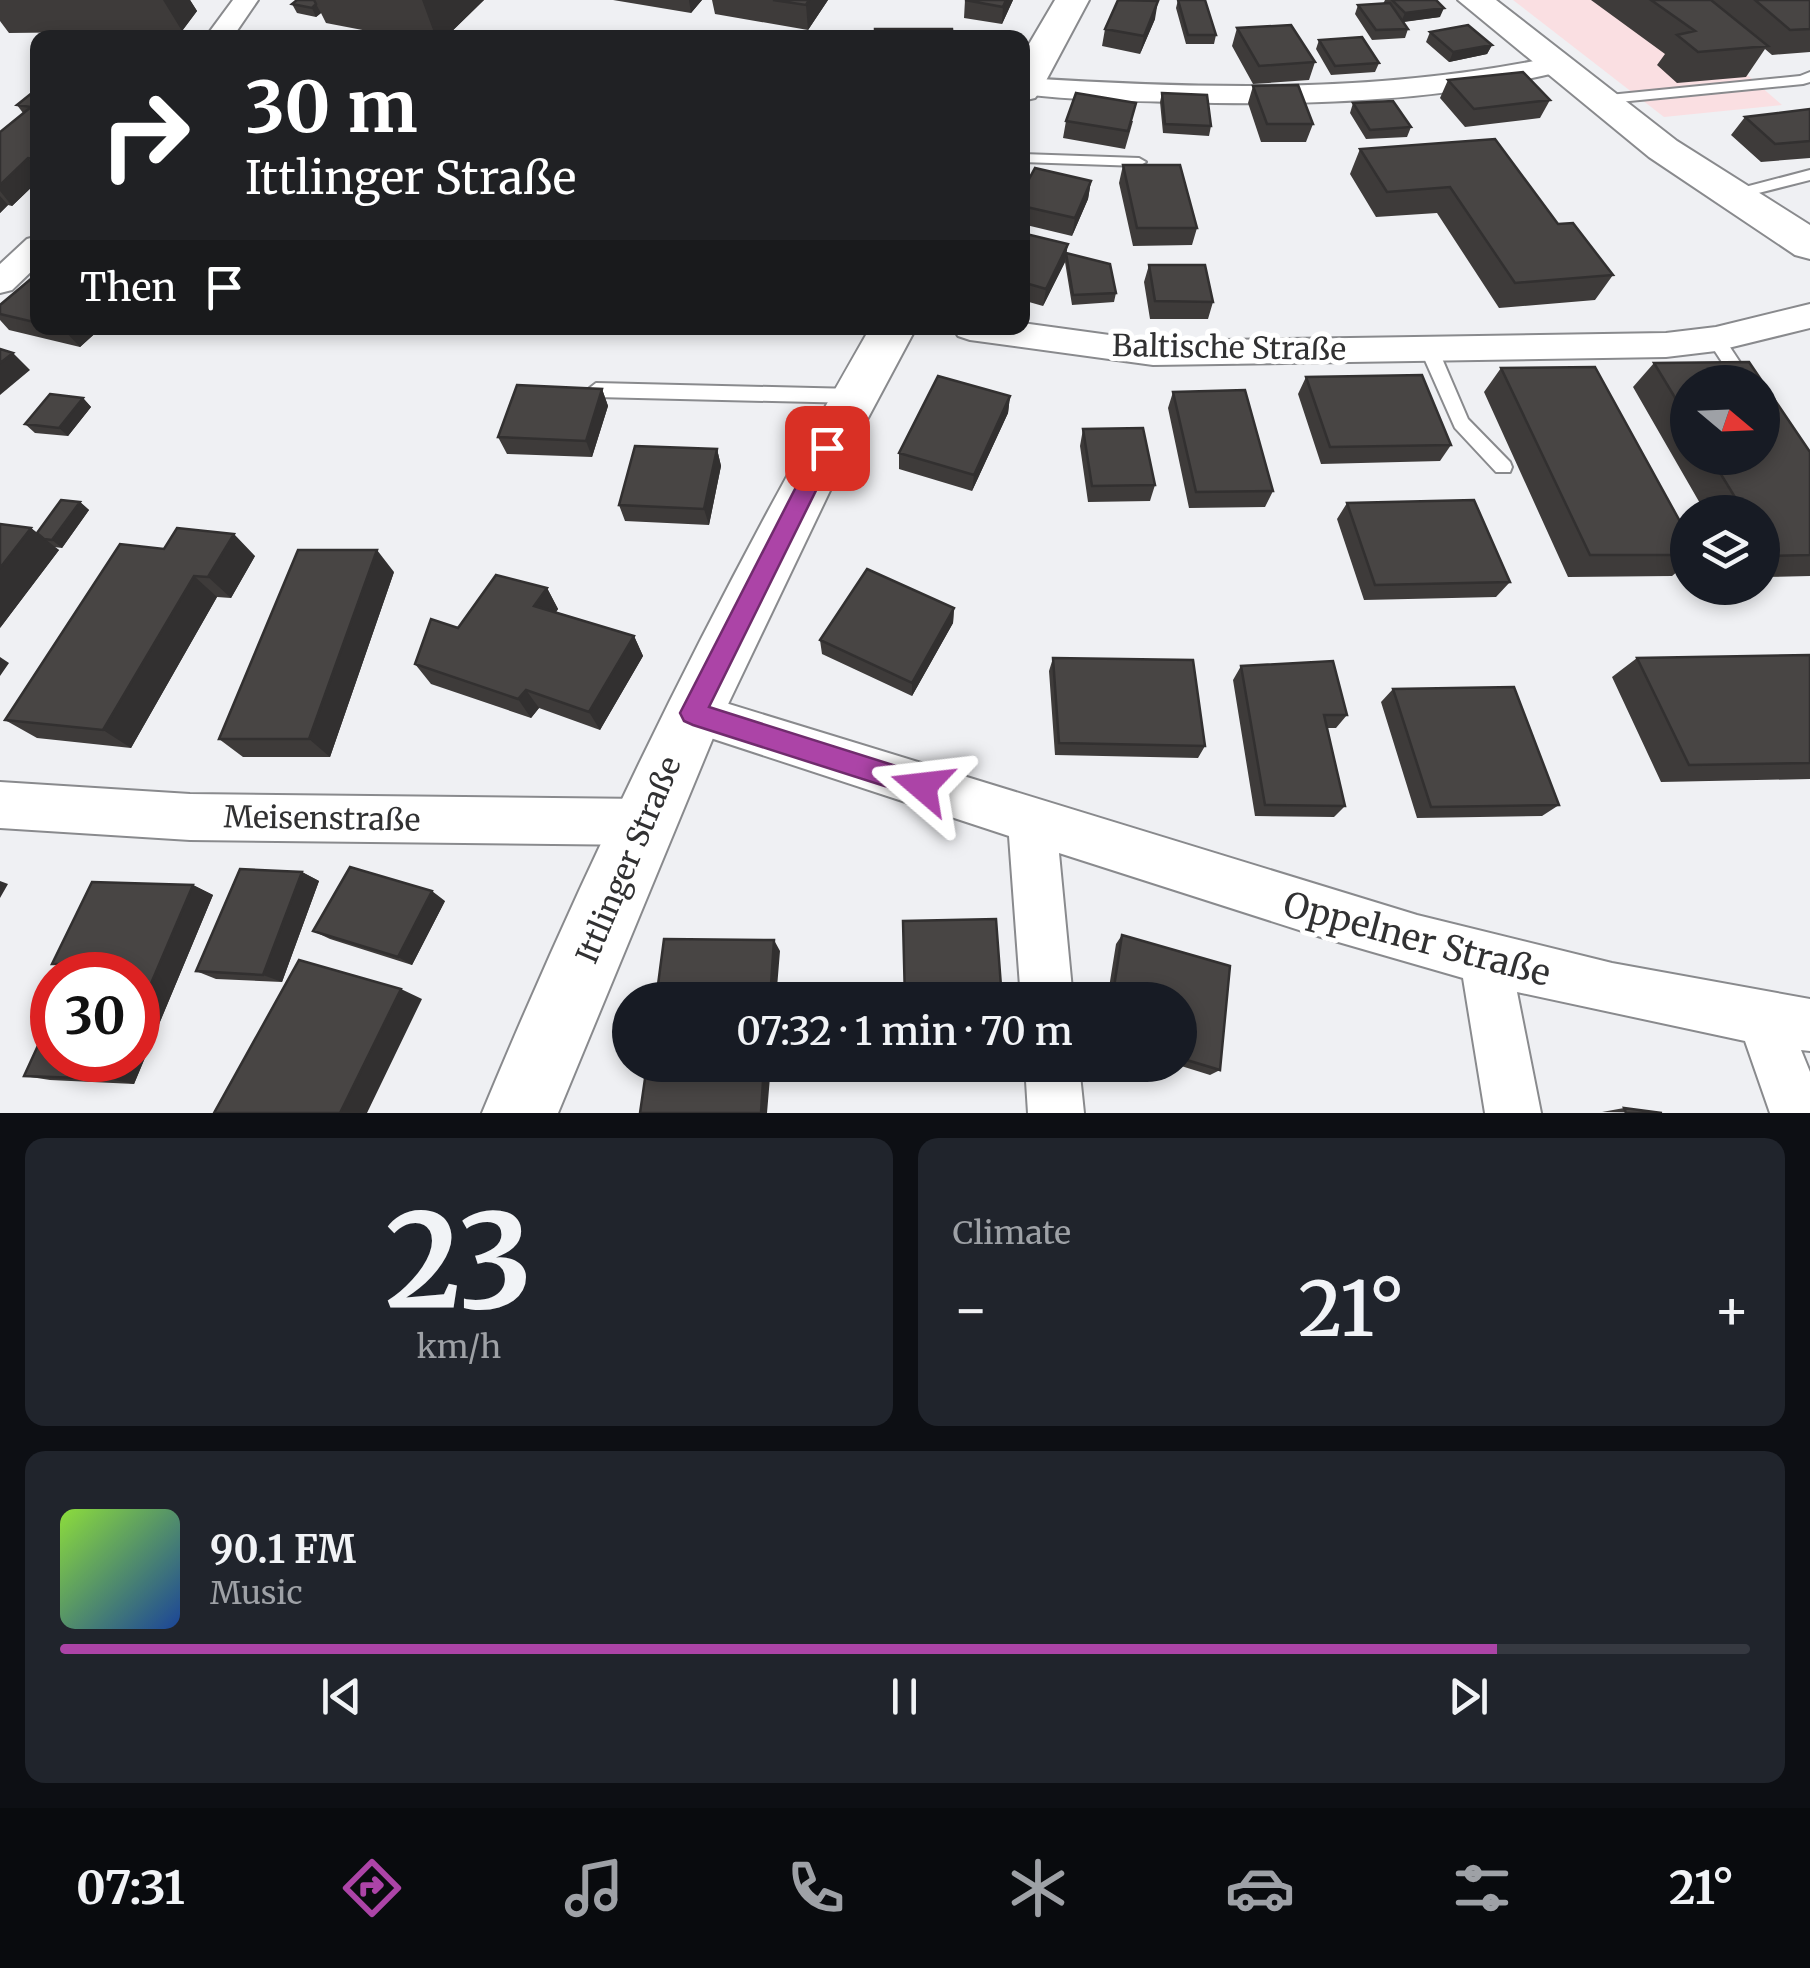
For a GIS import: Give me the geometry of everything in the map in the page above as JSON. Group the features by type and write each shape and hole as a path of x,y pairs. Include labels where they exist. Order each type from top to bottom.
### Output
{"street":[{"path":"224,30 246,0"},
{"path":"1030,77 1072,0"},
{"path":"1475,0 1599,100 1730,195 1810,245"},
{"path":"1030,88 1279,97 1456,83 1554,65"},
{"name":"Baltische Straße","path":"1023,335 1153,352 1666,345 1716,339 1810,316"},
{"name":"Ittlinger Straße","path":"520,1113 693,713 889,335"},
{"name":"Oppelner Straße","path":"693,713 1268,899 1485,960 1665,1001 1786,1022"},
{"name":"Meisenstraße","path":"0,805 190,817 645,822"},
{"path":"1032,821 1045,982"},
{"path":"1485,960 1513,1113"},
{"path":"1786,1022 1798,1113"},
{"path":"1053,1082 1056,1113"}],"lane":[{"path":"1599,100 1803,80 1810,76"},
{"path":"1030,158 1140,162"},
{"path":"1730,195 1810,175"},
{"path":"1716,339 1733,365"},
{"path":"1429,349 1461,423 1503,467"},
{"path":"596,390 855,396"}],"shaded area":[{"path":"1513,0 1661,0 1782,105 1664,117"}],"building":[{"path":"297,0 314,0 316,4 312,8 292,4"},
{"path":"773,0 809,0 806,5"},
{"path":"965,0 1006,0 1003,7"},
{"path":"1118,0 1158,1 1144,36 1105,29"},
{"path":"1178,0 1205,0 1216,35 1188,35"},
{"path":"1392,0 1436,0 1444,8 1405,13"},
{"path":"1651,0 1711,0 1768,46 1698,52 1677,35 1695,31"},
{"path":"1755,0 1810,0 1810,29 1790,30"},
{"path":"1390,3 1408,29 1376,30 1358,5"},
{"path":"1291,25 1315,62 1259,66 1237,28"},
{"path":"1468,25 1492,45 1453,52 1430,32"},
{"path":"952,29 952,30 875,30"},
{"path":"1362,37 1379,63 1335,66 1319,40"},
{"path":"1523,72 1550,100 1474,109 1448,80"},
{"path":"1298,85 1313,124 1267,124 1253,86"},
{"path":"1076,93 1136,103 1128,131 1066,121"},
{"path":"1162,93 1207,95 1211,126 1165,124"},
{"path":"30,94 30,107 17,105"},
{"path":"1393,101 1411,127 1370,130 1353,103"},
{"path":"30,108 30,158 0,185 0,132"},
{"path":"1810,109 1810,141 1775,144 1745,117"},
{"path":"1495,139 1558,224 1573,223 1613,275 1515,283 1450,187 1387,192 1360,149"},
{"path":"1123,165 1180,165 1197,228 1137,228"},
{"path":"1035,168 1091,181 1075,218 1030,208 1030,177"},
{"path":"1030,235 1068,244 1046,289 1030,284"},
{"path":"1066,253 1110,264 1116,293 1073,295"},
{"path":"1149,265 1205,265 1213,302 1155,301"},
{"path":"30,280 30,321 0,314 0,305"},
{"path":"0,349 13,353 0,363"},
{"path":"1654,363 1751,365 1670,365 1670,389"},
{"path":"1595,367 1670,503 1670,555 1590,555 1501,368"},
{"path":"1422,375 1451,445 1330,447 1306,377"},
{"path":"938,376 1010,396 974,475 899,453"},
{"path":"517,385 602,389 586,441 498,437"},
{"path":"1245,390 1273,491 1196,492 1173,392"},
{"path":"50,394 83,398 59,428 25,424"},
{"path":"1780,408 1810,452 1810,555 1780,556 1780,495 1734,495 1721,475 1780,475"},
{"path":"1143,428 1155,485 1092,486 1083,429"},
{"path":"635,446 717,449 704,509 619,505"},
{"path":"61,500 80,502 52,540 44,539 37,533"},
{"path":"1474,500 1510,582 1375,585 1347,503"},
{"path":"0,524 31,528 0,568"},
{"path":"177,528 234,534 208,577 194,576 103,730 5,720 120,544 164,549"},
{"path":"298,550 377,550 309,739 219,739"},
{"path":"867,569 954,608 912,683 820,640"},
{"path":"496,575 547,588 534,606 634,636 589,712 526,690 518,699 415,664 431,619 458,628"},
{"path":"1810,655 1810,763 1689,765 1637,658"},
{"path":"1053,658 1193,660 1205,746 1059,743"},
{"path":"1333,661 1347,715 1324,715 1345,806 1265,805 1241,666"},
{"path":"1514,687 1559,805 1431,807 1393,689"},
{"path":"350,867 432,891 398,957 313,931"},
{"path":"240,869 302,872 263,975 196,971"},
{"path":"92,882 193,885 160,962 160,952 58,952"},
{"path":"996,919 1001,982 905,982 903,921"},
{"path":"1122,935 1230,966 1220,1070 1197,1063 1197,982 1115,982"},
{"path":"664,939 774,940 771,982 658,982"},
{"path":"299,960 401,989 340,1113 214,1113"},
{"path":"645,1082 763,1082 761,1113 640,1113"},
{"path":"1624,1108 1662,1113 1626,1113"}],"route":[{"path":"827,448 693,713 922,786"}]}
